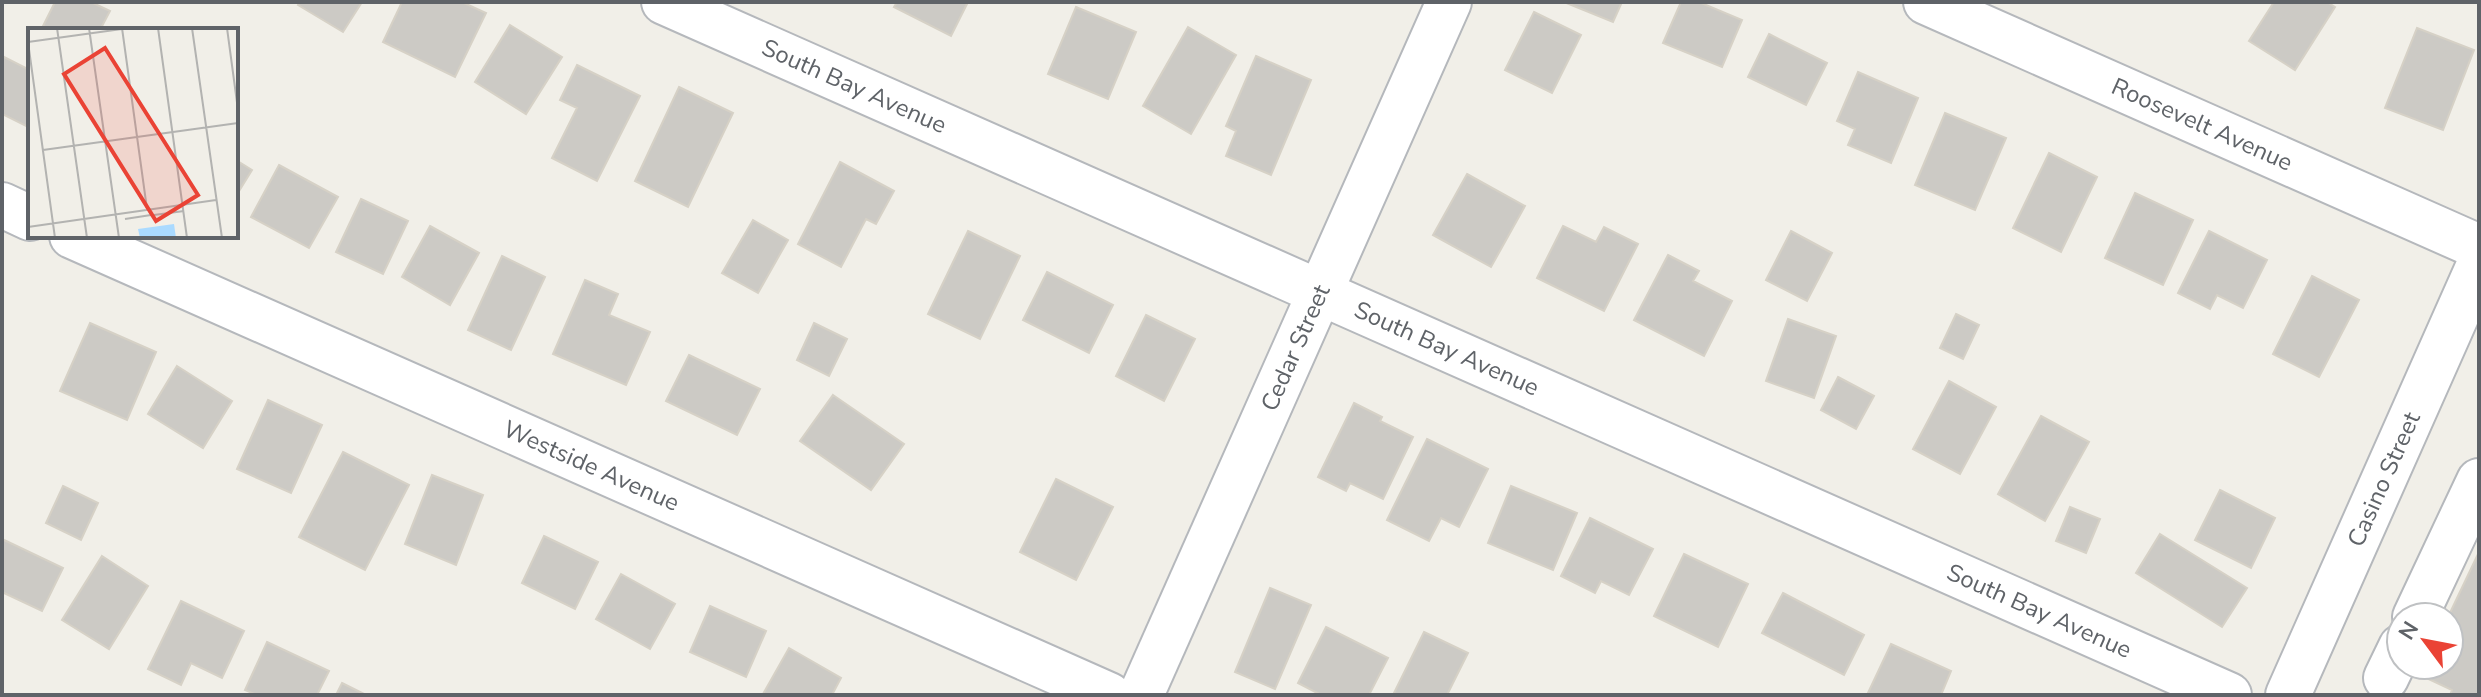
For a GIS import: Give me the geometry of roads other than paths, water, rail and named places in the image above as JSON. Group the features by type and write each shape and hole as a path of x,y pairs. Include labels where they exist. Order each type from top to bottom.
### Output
{"street":[{"name":"South Bay Avenue","path":"664,2 2229,695"},
{"name":"Cedar Street","path":"1141,695 1449,2"},
{"name":"Roosevelt Avenue","path":"1926,2 2479,247"},
{"path":"2,205 28,217"},
{"name":"Westside Avenue","path":"77,238 1109,695"},
{"name":"Casino Street","path":"2288,695 2479,265"},
{"path":"2423,601 2479,481"}]}
